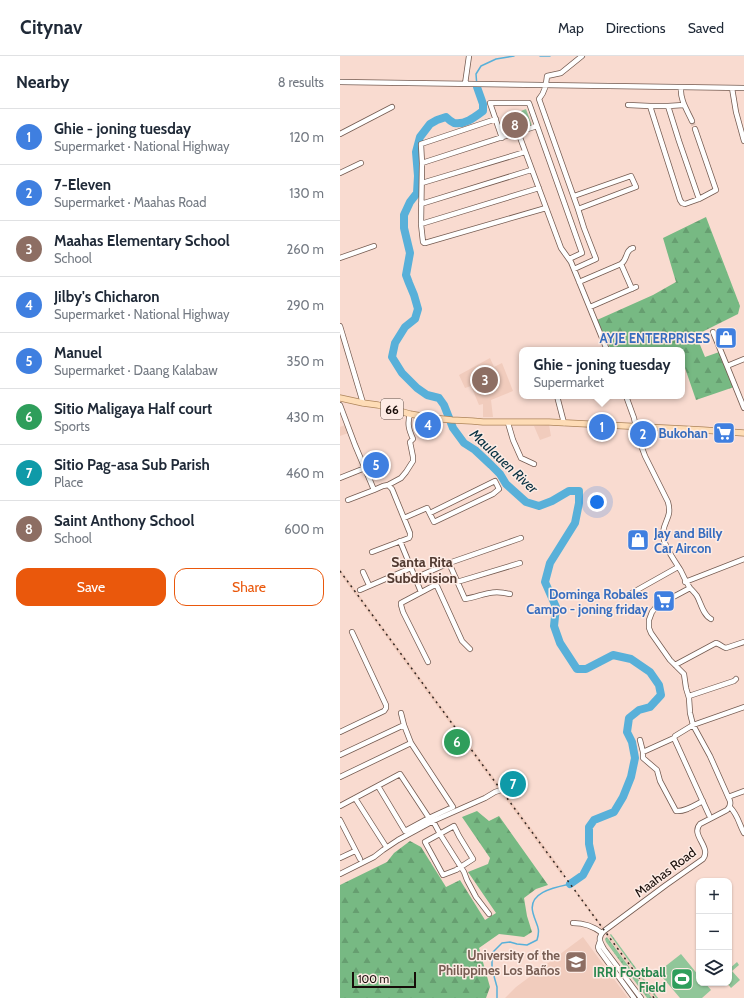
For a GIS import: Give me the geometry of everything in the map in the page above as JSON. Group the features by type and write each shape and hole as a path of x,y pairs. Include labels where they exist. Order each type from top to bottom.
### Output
{"main road":[{"name":"66","path":"340,398 378,405 410,414 452,420 483,422 549,422 744,433"}],"street":[{"path":"465,84 470,56"},
{"path":"574,269 596,259 539,99 544,93 547,76 561,73 582,56"},
{"path":"340,82 744,88"},
{"path":"681,88 684,105 692,121"},
{"path":"732,88 736,112 742,126 744,141"},
{"path":"502,138 490,103 529,104 582,253 569,259"},
{"path":"628,105 684,105"},
{"path":"650,106 680,200 685,204 699,199 716,190 695,129"},
{"path":"668,106 699,199"},
{"path":"340,134 392,107"},
{"path":"496,119 421,144 421,224 423,242 425,243 546,208"},
{"path":"422,163 537,126"},
{"path":"518,132 561,248 574,269 606,347"},
{"path":"422,184 525,152"},
{"path":"340,173 361,163"},
{"path":"421,204 531,170"},
{"path":"574,196 631,176 636,187 578,209"},
{"path":"421,224 539,188"},
{"path":"340,258 374,246"},
{"path":"579,282 621,264 624,262 627,252 633,248"},
{"path":"590,307 634,288 621,264"},
{"path":"340,326 363,403"},
{"path":"713,332 744,408"},
{"path":"728,366 744,359"},
{"path":"558,399 564,423"},
{"path":"627,399 645,456 668,502 670,513 664,530 664,539 685,582 696,594 708,617 711,618"},
{"path":"340,405 374,490"},
{"path":"348,500 388,485 401,478 406,472 413,461 410,442 413,439 408,428 410,414"},
{"path":"508,422 513,440 521,458 534,464"},
{"path":"340,478 365,468"},
{"path":"404,518 427,508 434,522 493,494 499,489 495,481 430,513"},
{"path":"372,552 409,538 410,536 392,489 388,485"},
{"path":"415,578 449,563 521,538"},
{"path":"400,541 420,592"},
{"path":"685,582 744,559"},
{"path":"449,563 465,599 488,592 502,592 510,594"},
{"path":"458,582 520,563"},
{"path":"630,594 678,567"},
{"path":"360,590 411,568"},
{"path":"364,572 369,585"},
{"path":"428,662 403,612 401,603 435,585 437,585 462,641 470,649"},
{"path":"690,588 656,607 649,620 649,628 651,634 670,660 684,674 689,696 692,725 710,756 730,801 730,807 738,818 744,833"},
{"path":"340,732 384,711 386,708 386,705 352,632"},
{"path":"676,665 716,643 719,643 726,648 743,644"},
{"path":"689,696 734,681 736,679"},
{"path":"643,752 674,738 692,725 744,707"},
{"path":"378,786 405,831 453,808 411,742 401,713"},
{"path":"340,755 404,725"},
{"path":"674,738 709,816"},
{"path":"640,740 643,758 657,770 660,781 676,811 687,809 703,801"},
{"path":"340,777 411,742"},
{"path":"340,806 400,774 431,819 460,868 464,872 476,896 489,914"},
{"path":"340,874 374,857 431,819 485,798 501,790"},
{"path":"728,797 744,791"},
{"path":"355,798 385,845"},
{"name":"Maahas Road","path":"602,934 666,885 703,860 706,854 697,833 698,826 730,807"},
{"path":"340,820 342,830 360,859"},
{"path":"454,826 473,859 460,868 443,875 439,865 432,856 425,842 440,834 454,826"},
{"path":"340,858 355,851"},
{"path":"573,923 583,923 593,926 602,934 598,947 599,950 634,998"},
{"path":"600,942 641,998"}],"shaded area":[{"path":"490,358 494,367 502,363 513,391 491,400 493,417 483,417 483,404 479,405 471,386 465,388 459,375"},
{"path":"348,424 351,432 340,436 340,427"},
{"path":"549,425 551,436 540,440 534,426"},
{"path":"340,569 565,874 564,875 562,876 340,574"},
{"path":"576,890 656,998 652,998 574,891"},
{"name":"University of the Philippines Los Baños","path":"583,937 628,998 505,998 516,987"}],"green space":[{"path":"526,109 532,126 521,130 516,113"},
{"path":"706,217 740,306 738,314 696,335 705,357 722,351 737,386 696,400 685,368 685,347 610,347 597,320 653,295 676,282 663,238"},
{"path":"477,811 489,821 499,816 548,885 536,889 524,898 527,916 532,932 524,937 499,934 479,948 490,987 486,998 340,998 340,885 387,862 394,853 410,841 421,847 446,887 460,880 485,920 496,913 468,872 488,864 490,858 462,817"},
{"path":"611,934 658,998 656,998 610,935"},
{"path":"607,937 652,998 647,998 606,942 605,939"},
{"name":"IRRI Football Field","path":"681,954 696,972 696,986 708,986 711,990 702,998 680,998 658,972"},
{"path":"737,962 739,965 732,971 732,966"},
{"path":"732,971 740,980 731,988 729,986 732,986"}],"waterway":[{"name":"Maulauen River","path":"477,87 476,74 481,66 496,59 514,56"},
{"name":"Maulauen River","path":"540,56 550,56"},
{"name":"Maulauen River","path":"477,87 483,104 483,111 477,116 462,123 454,123 446,117 437,120 430,124 420,137 416,152 418,176 417,193 410,202 404,215 404,228 410,253 406,275 418,309 415,319 405,327 395,343 392,357 402,373 417,388 427,395 439,398 444,405 453,428 464,443 475,450 491,465 500,474 506,484 526,502 539,506 552,501 569,491 579,491 579,503 575,523 550,563 545,582 556,607 554,626 560,643 577,669 586,669 613,655 631,659 650,672 659,685 661,695 650,707 639,710 629,718 627,732 632,742 635,758 631,777 623,797 614,812 594,820 589,827 589,844 592,858 583,875 570,884"},
{"name":"Maulauen River","path":"497,998 497,987 492,969 492,953 502,943 510,942 527,945 537,940 538,929 532,906 534,900 538,895 544,892 570,884"}],"tunnel":[{"path":"692,121 695,129"}],"railway":[{"path":"340,571 654,998"}],"place":[{"name":"Saint Anthony School","path":"515,125"},
{"name":"AYJE ENTERPRISES","path":"726,338"},
{"name":"Maahas Elementary School","path":"485,380"},
{"name":"Jilby's Chicharon","path":"428,425"},
{"name":"Ghie - joning tuesday","path":"602,427"},
{"name":"Bukohan","path":"724,433"},
{"name":"7-Eleven","path":"643,434"},
{"name":"Manuel","path":"376,465"},
{"name":"Jay and Billy Car Aircon","path":"638,540"},
{"name":"Dominga Robales Campo - joning friday","path":"664,601"},
{"name":"Sitio Maligaya Half court","path":"457,742"},
{"name":"Sitio Pag-asa Sub Parish","path":"513,784"},
{"name":"University of the Philippines Los Baños","path":"576,962"},
{"name":"IRRI Football Field","path":"682,979"}],"district":[{"name":"Santa Rita Subdivision","path":"422,570"}]}
